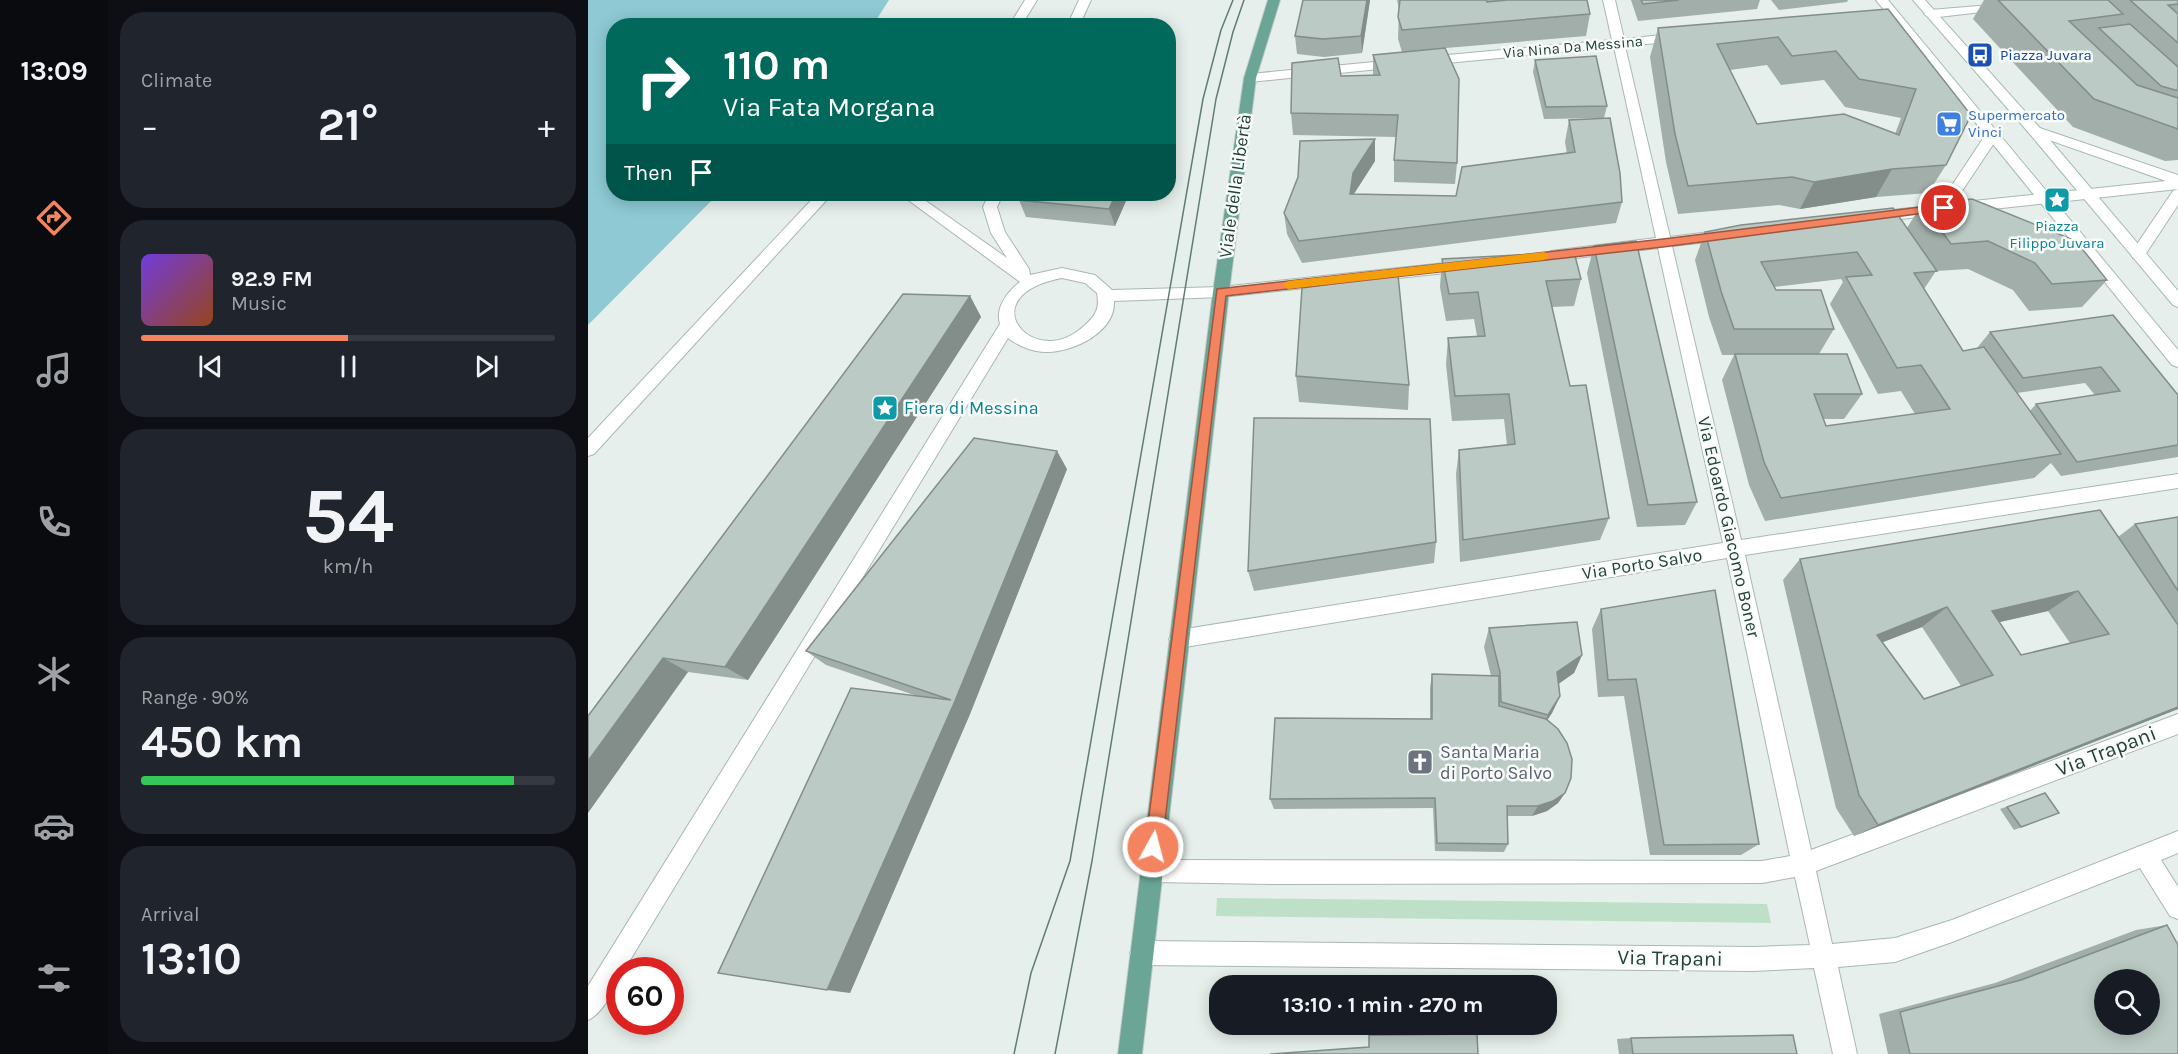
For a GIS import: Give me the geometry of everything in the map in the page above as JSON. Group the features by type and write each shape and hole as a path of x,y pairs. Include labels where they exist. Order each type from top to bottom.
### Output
{"main road":[{"name":"Viale della Libertà","path":"1130,1054 1150,870 1221,292 1250,78 1274,0"}],"street":[{"path":"1020,18 1031,0"},
{"path":"1077,18 1085,0"},
{"name":"Via Edoardo Giacomo Boner","path":"1609,0 1734,549 1845,1054"},
{"path":"1882,0 2178,361"},
{"path":"1919,0 2034,130 2178,301"},
{"path":"1930,14 2016,6"},
{"path":"1877,19 1896,17"},
{"name":"Via Nina Da Messina","path":"1250,78 1689,36"},
{"path":"2034,130 2178,182"},
{"path":"1944,208 1993,134"},
{"path":"1862,218 2178,182"},
{"path":"2138,254 2178,194"},
{"path":"588,449 818,201"},
{"path":"917,201 1030,282"},
{"path":"993,201 990,207 998,233 1030,282"},
{"path":"1944,208 1977,219"},
{"path":"1532,258 1745,233"},
{"path":"2073,252 2093,259"},
{"path":"1107,296 1221,292 1484,263"},
{"path":"1062,273 1077,274 1101,286 1107,296 1104,314 1091,331 1077,340 1060,345 1043,346 1027,343 1015,336 1007,326 1005,314 1009,302 1030,282 1046,276 1062,273"},
{"path":"588,1008 1007,326"},
{"name":"Via Porto Salvo","path":"1179,639 1734,549 2178,482"},
{"name":"Via Trapani","path":"1150,870 1274,873 1750,872 1804,864 2178,724"},
{"name":"Via Trapani","path":"1142,952 1741,959 1824,956 1895,950 1952,931 2178,842"},
{"path":"2145,855 2178,908"}],"green space":[{"path":"1217,898 1767,904 1771,923 1216,916"}],"water":[{"path":"588,0 889,0 877,18 606,18 606,201 711,201 588,325"}],"building":[{"path":"1303,0 1367,0 1361,36 1323,39 1295,36"},
{"path":"1400,0 1486,0 1487,2 1587,0 1590,14 1402,30 1398,17"},
{"path":"1641,0 1679,0 1643,4"},
{"path":"1998,0 2108,0 2123,14 2069,21 2137,85 2178,98 2178,129 2094,99"},
{"path":"2130,0 2178,0 2178,4 2168,5 2178,14 2178,43"},
{"path":"1888,9 1971,115 1946,165 1892,169 1814,182 1792,177 1688,186 1675,134 1658,28","holes":["1778,37 1792,56 1836,51 1859,79 1916,89 1899,135 1844,114 1757,124 1717,44"]},
{"path":"2130,24 2178,67 2178,90 2161,86 2099,28"},
{"path":"1445,48 1459,79 1457,163 1394,160 1398,115 1291,113 1292,63 1338,58 1341,76 1380,75 1373,55"},
{"path":"1596,56 1607,106 1546,107 1535,60"},
{"path":"1610,118 1620,173 1622,202 1299,241 1284,213 1298,177 1300,141 1375,139 1353,173 1350,194 1456,196 1462,167 1575,152 1569,120"},
{"path":"1972,199 2076,241 2107,280 2052,284 2035,263 1988,241 1951,244 1922,204"},
{"path":"1029,201 1113,201 1109,209"},
{"path":"1893,208 1937,271 1914,273 1963,351 1984,347 2061,454 1781,498 1764,462 1735,354 1847,354 1862,394 1814,394 1826,426 1950,409 1921,365 1897,368 1846,277 1872,275 1857,252 1761,262 1776,290 1821,290 1834,329 1734,329 1705,232 1741,225"},
{"path":"1636,241 1697,502 1648,505 1594,246"},
{"path":"1574,252 1581,279 1546,281 1570,386 1586,385 1609,518 1463,540 1459,450 1515,444 1509,394 1455,396 1448,338 1485,336 1478,292 1449,294 1442,259"},
{"path":"1398,275 1409,385 1296,376 1302,288"},
{"path":"903,294 970,296 725,667 663,658 588,761 588,716"},
{"path":"2113,315 2178,395 2178,445 2077,462 2036,404 2120,391 2101,367 2023,378 1990,332"},
{"path":"1254,418 1430,419 1436,542 1248,571"},
{"path":"974,438 1057,451 955,701 827,990 718,973 851,688 951,700 806,651"},
{"path":"2100,510 2178,625 2178,707 1878,825 1859,795 1800,559","holes":["2078,591 2109,634 2021,655 1992,611","1947,607 1993,675 1924,699 1877,635"]},
{"path":"2178,517 2178,591 2135,524"},
{"path":"1715,590 1759,844 1664,845 1636,679 1608,680 1601,609"},
{"path":"1577,622 1582,655 1557,672 1560,696 1548,715 1501,702 1500,672 1489,628"},
{"name":"Santa Maria di Porto Salvo","path":"1432,674 1499,676 1499,706 1546,719 1558,729 1567,743 1572,759 1571,778 1565,793 1553,801 1538,806 1507,806 1508,844 1437,843 1435,798 1270,799 1275,718 1432,719"},
{"path":"2045,793 2059,813 2021,827 2007,807"},
{"path":"2167,925 2178,945 2178,1054 1910,1054 1900,1012 2021,980"},
{"path":"1369,1035 1477,1035 1478,1054 1270,1054 1369,1047"},
{"path":"1793,1035 1797,1054 1633,1054 1631,1038"}],"tram line":[{"path":"1014,1054 1031,973 1070,861 1203,99 1221,30 1233,0"},
{"path":"1055,1054 1092,861 1216,99 1233,32 1244,0"}],"slow traffic":[{"path":"1288,285 1544,256"}],"place":[{"name":"Piazza Juvara","path":"1980,55"},
{"name":"Supermercato Vinci","path":"1949,124"},
{"name":"Piazza Filippo Juvara","path":"2057,200"},
{"name":"Fiera di Messina","path":"885,408"},
{"name":"Santa Maria di Porto Salvo","path":"1420,762"}],"route":[{"path":"1153,847 1221,292 1663,243 1944,208"}]}
